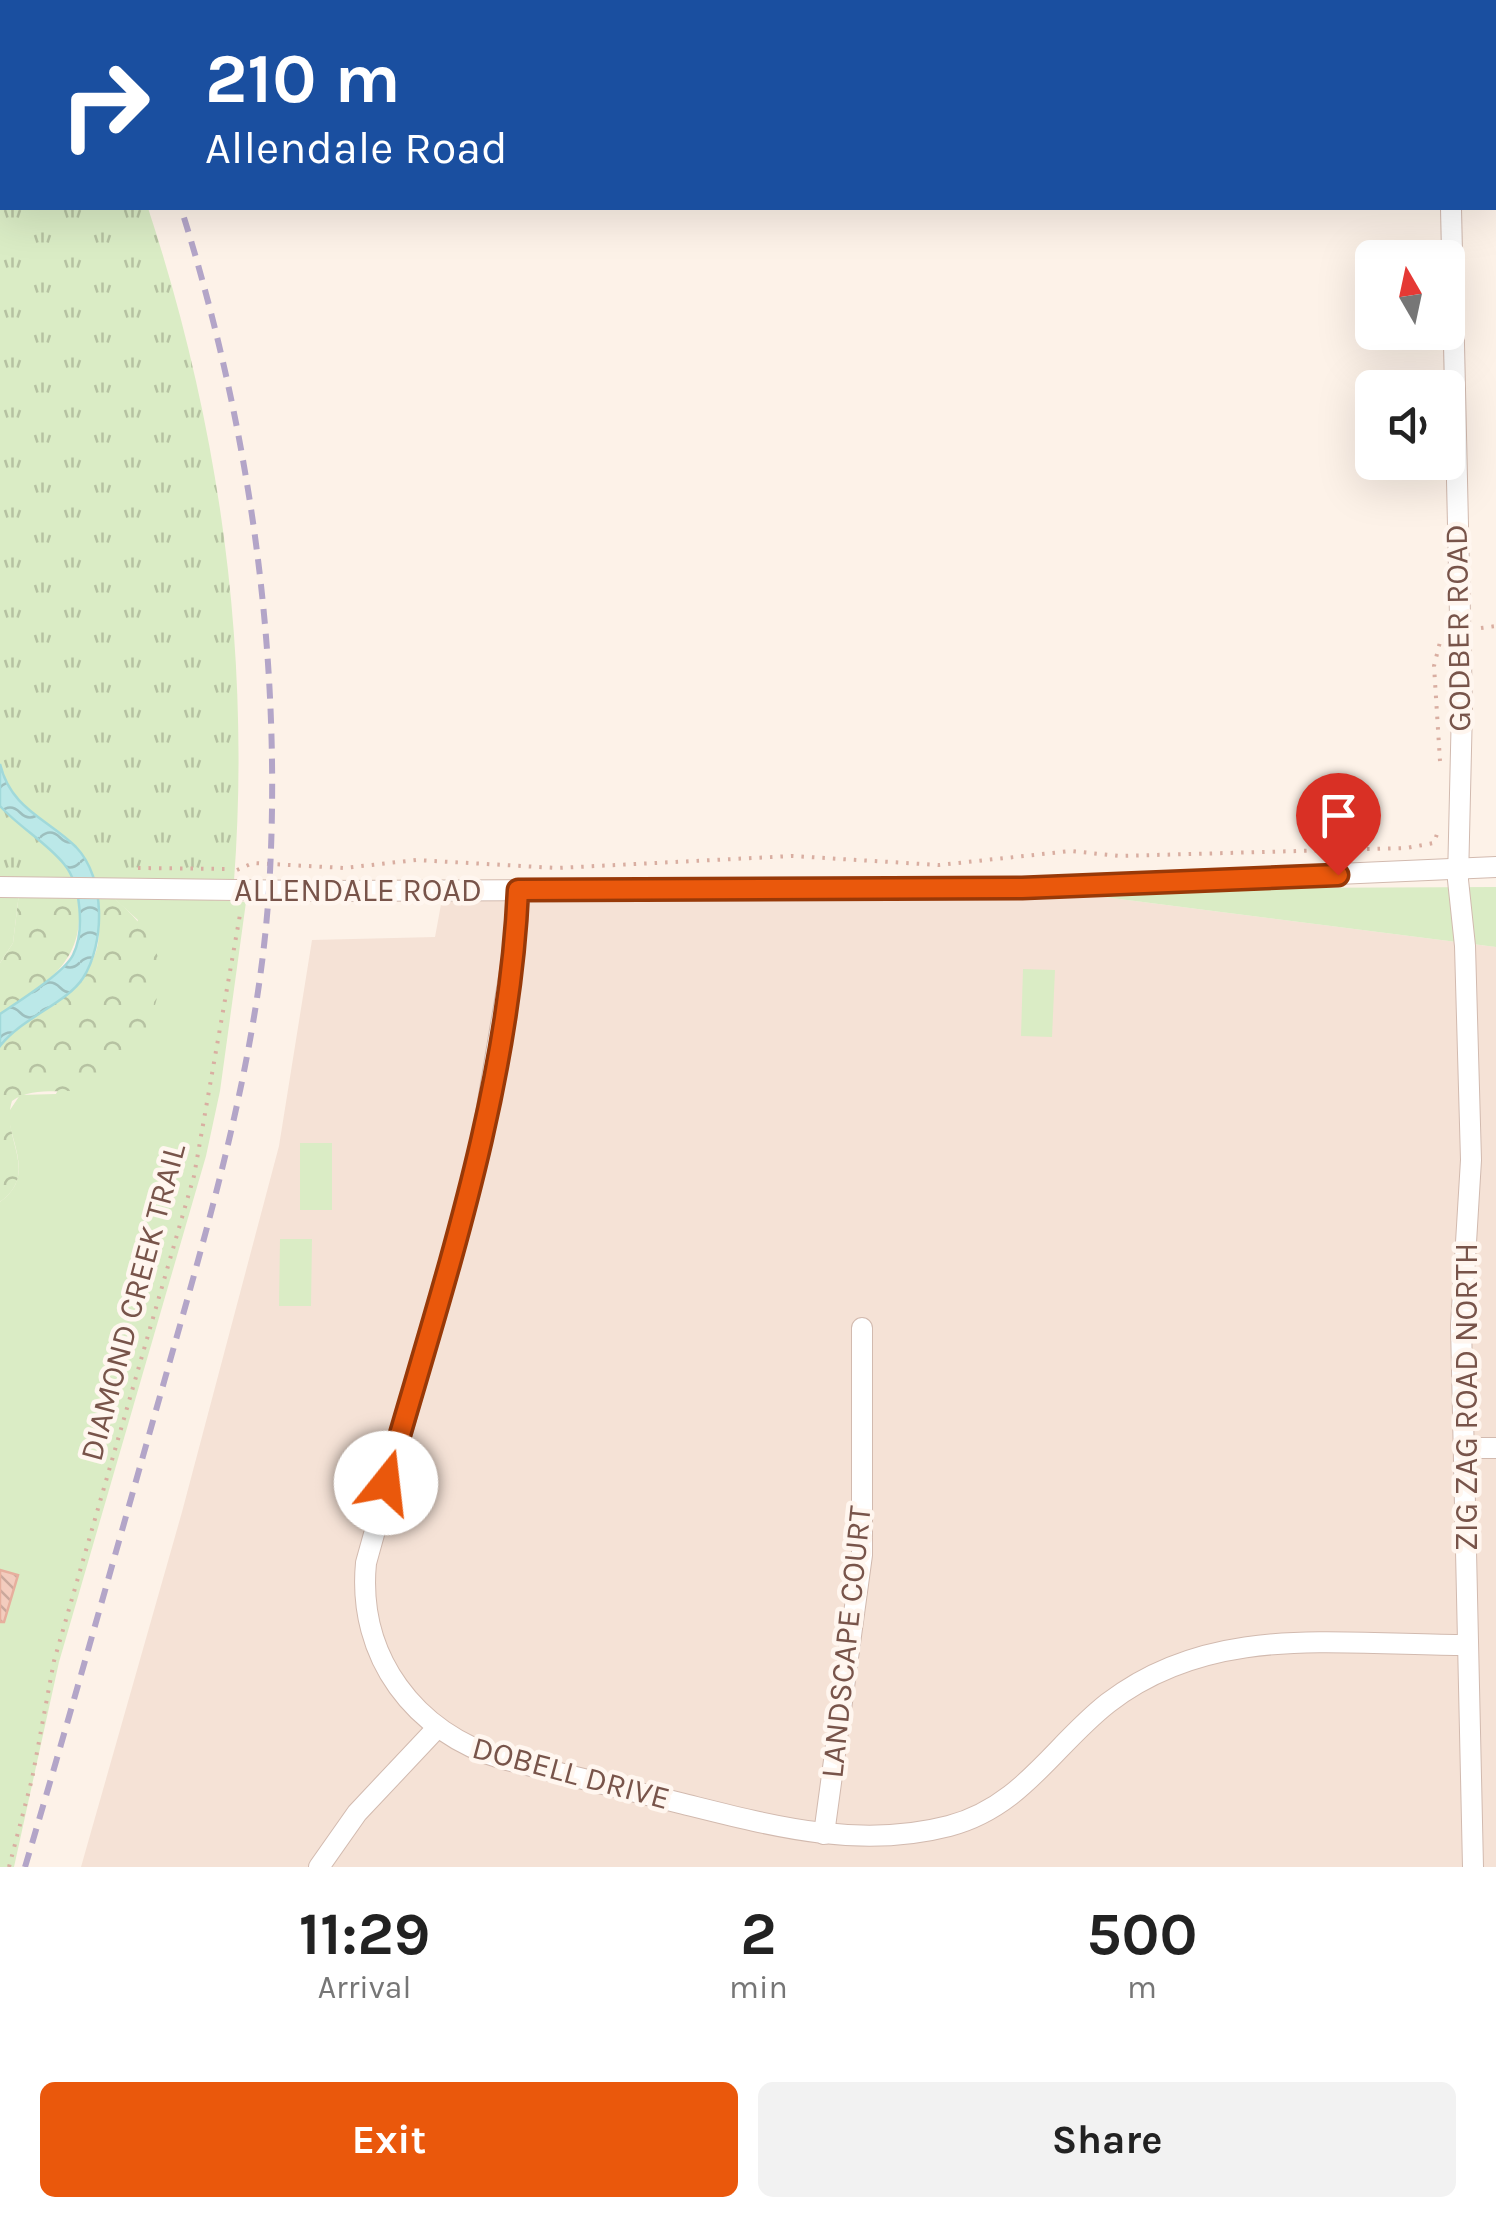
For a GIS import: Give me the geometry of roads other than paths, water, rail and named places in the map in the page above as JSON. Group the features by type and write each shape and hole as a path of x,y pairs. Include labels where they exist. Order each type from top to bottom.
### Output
{"street":[{"name":"GODBER ROAD","path":"1451,210 1460,631 1460,869"},
{"name":"ALLENDALE ROAD","path":"0,886 108,888 237,881 518,890 1022,888 1496,866"},
{"name":"ZIG ZAG ROAD NORTH","path":"1460,869 1471,1160 1461,1307 1473,1867"},
{"name":"DOBELL DRIVE","path":"518,890 514,953 479,1156 366,1562 366,1608 380,1656 399,1690 438,1728 469,1748 504,1759 824,1834 919,1832 987,1812 1026,1786 1090,1718 1119,1695 1164,1670 1197,1658 1299,1640 1467,1645"},
{"name":"LANDSCAPE COURT","path":"824,1834 860,1575 862,1328"},
{"path":"1464,1448 1496,1448"},
{"path":"319,1867 357,1812 438,1728"}],"water":[{"path":"0,764 12,792 86,860 99,911 95,948 83,978 67,995 20,1027 0,1046 0,1014 68,962 77,945 80,921 74,883 64,864 0,806"}],"railway":[{"path":"25,1867 214,1200 243,1077 269,890 271,717 256,545 226,375 182,210"}]}
